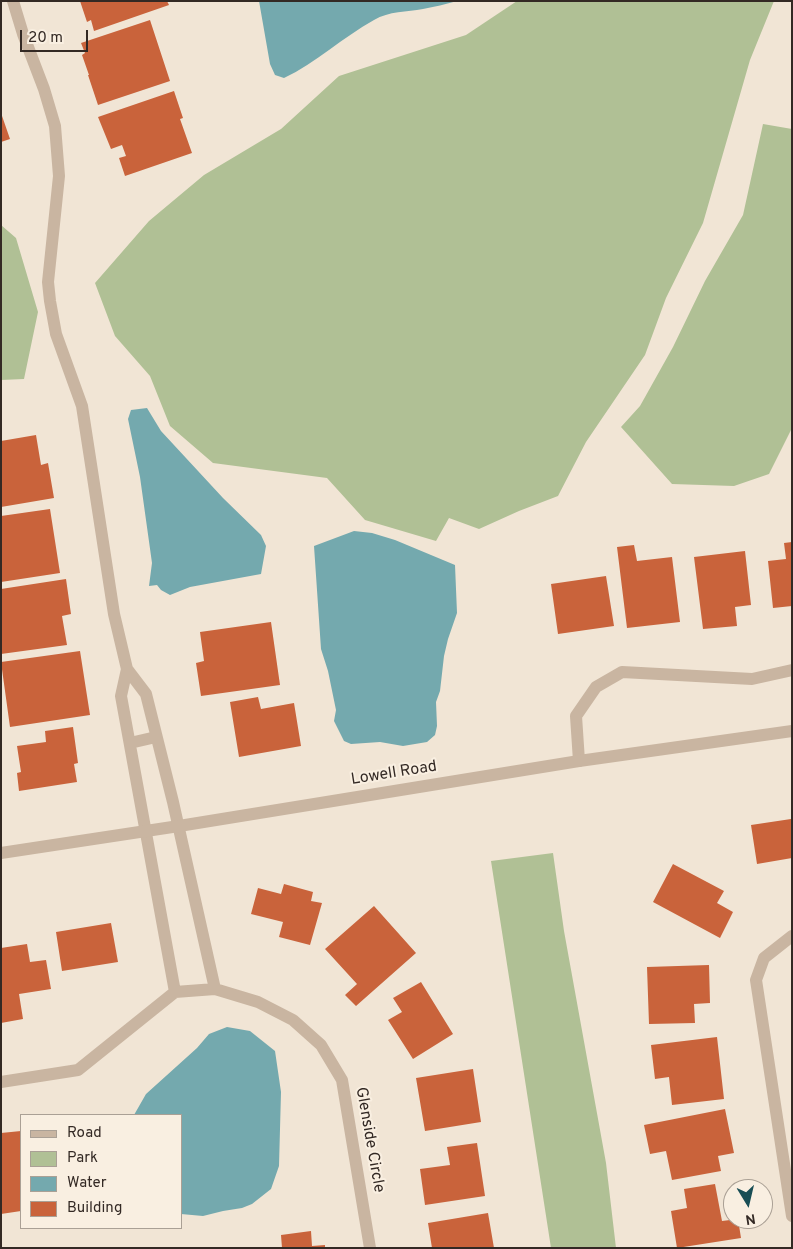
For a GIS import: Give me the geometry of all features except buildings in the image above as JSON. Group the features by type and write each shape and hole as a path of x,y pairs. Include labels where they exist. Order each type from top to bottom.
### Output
{"street":[{"path":"13,1 55,126 59,176 48,282 56,334 82,406 114,614 127,670 146,694 179,826 215,989"},
{"path":"1,1082 78,1070 175,992 121,696 127,670"},
{"path":"579,761 576,716 596,688 622,672 752,679 792,670"},
{"name":"Lowell Road","path":"1,853 579,761 792,731"},
{"path":"130,743 156,737"},
{"path":"792,936 764,958 756,980 792,1216"},
{"name":"Glenside Circle","path":"175,992 215,989 258,1002 294,1020 321,1045 342,1080 370,1248"}],"green space":[{"path":"517,1 774,1 750,60 703,223 666,298 645,355 586,442 558,496 479,529 449,518 436,541 365,520 327,478 213,463 170,426 150,376 115,336 95,283 149,221 204,175 281,129 339,76 466,35"},
{"path":"763,124 792,129 792,428 769,474 734,486 672,484 621,427 640,406 673,347 705,281 743,215"},
{"path":"1,225 16,238 38,312 24,379 1,380"},
{"path":"553,853 564,931 606,1163 616,1248 551,1248 491,861"}],"water":[{"path":"259,1 457,1 380,17 284,78 275,75 270,64"},
{"path":"147,408 161,431 223,498 261,535 266,546 261,574 190,587 170,595 161,590 157,585 149,586 152,563 140,477 128,419 131,410"},
{"path":"354,531 372,533 395,540 455,565 457,613 444,656 440,691 436,702 437,726 435,735 427,742 403,746 380,742 351,744 344,741 334,721 336,710 328,671 321,649 314,546"},
{"path":"227,1027 250,1031 275,1051 281,1092 279,1166 271,1189 252,1204 242,1208 203,1216 182,1214 182,1114 135,1114 146,1094 197,1048 209,1034"}]}
